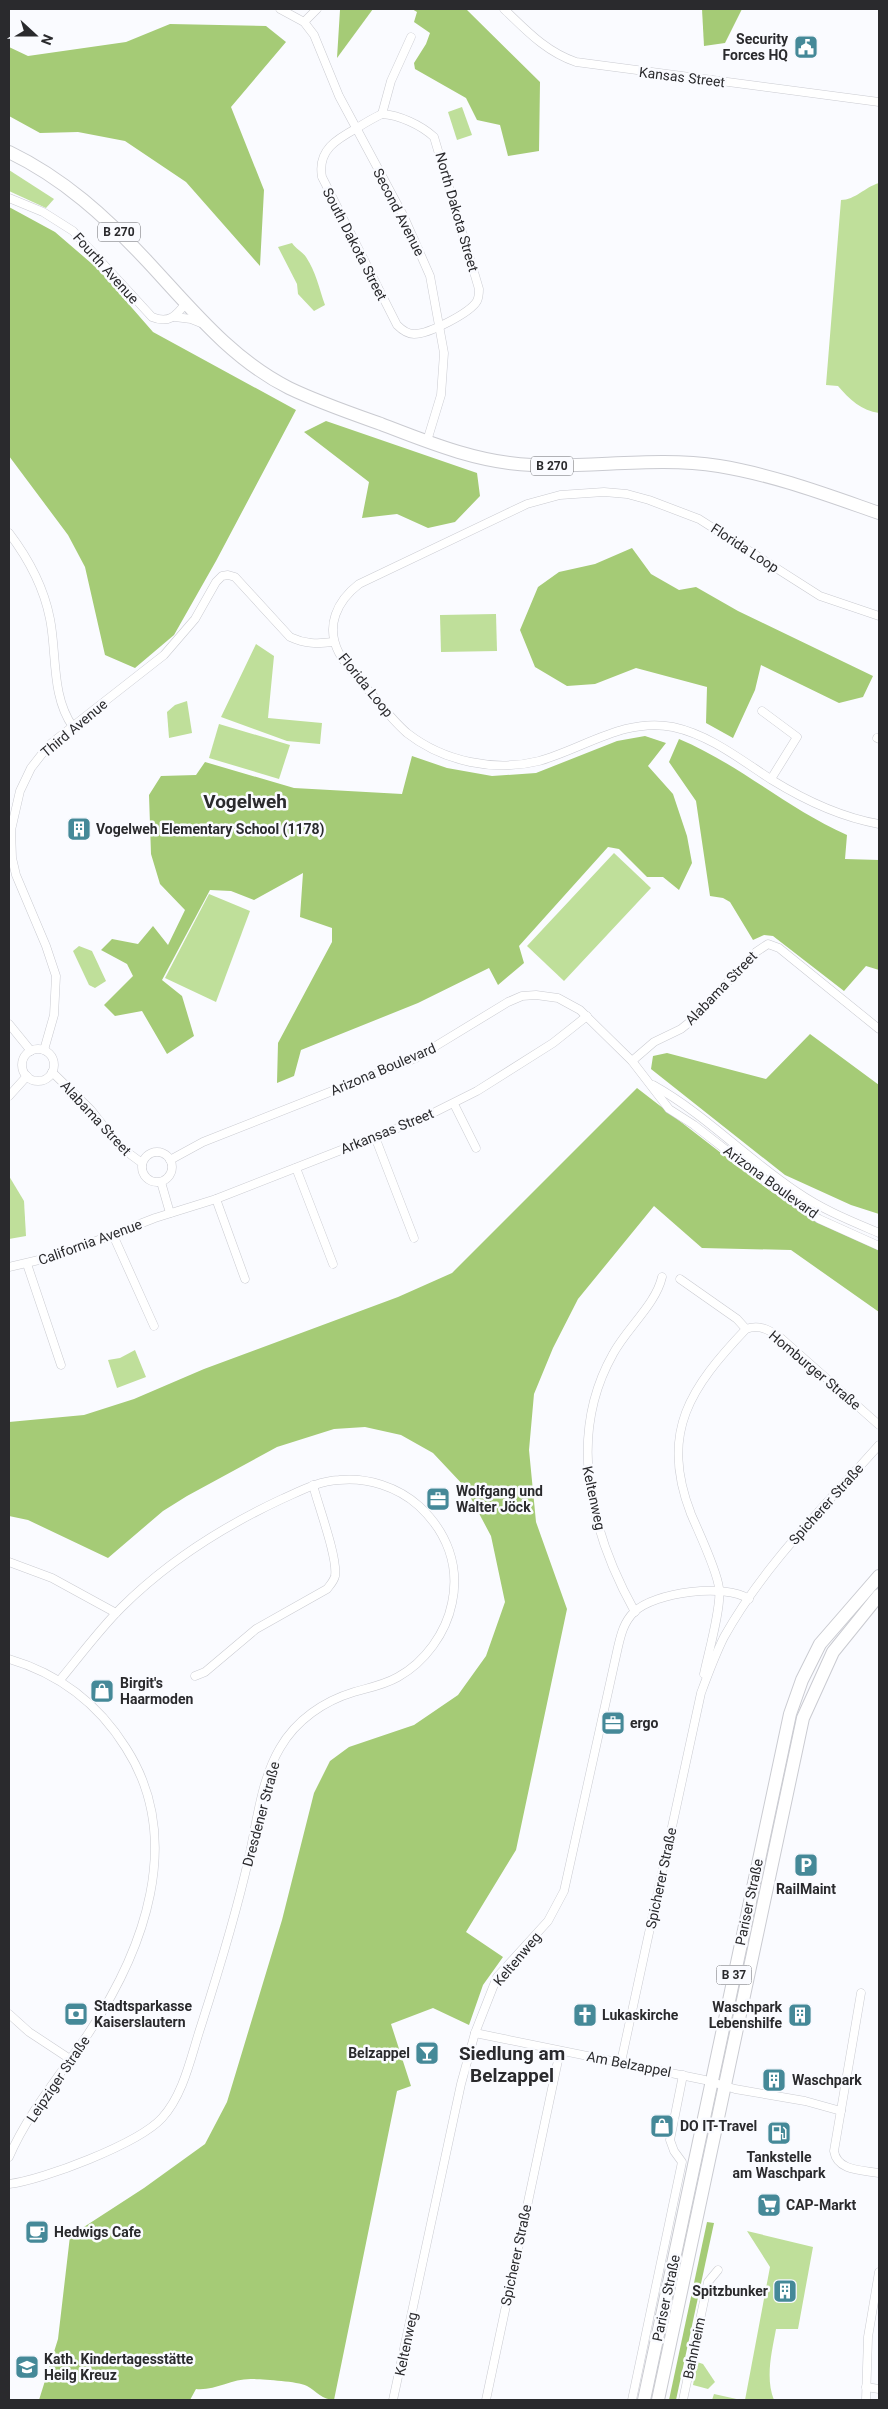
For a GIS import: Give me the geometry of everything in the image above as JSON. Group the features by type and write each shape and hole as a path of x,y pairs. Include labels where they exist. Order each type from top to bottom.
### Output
{"main road":[{"name":"B 270","path":"9,152 70,188 91,205 206,325 241,357 263,373 289,388 427,442 485,459 511,464 564,466 668,462 717,466 773,479 879,513"},
{"name":"Pariser Straße","path":"644,2400 790,1714 802,1680 820,1644 879,1576"},
{"name":"Pariser Straße","path":"658,2400 803,1718 833,1652 879,1595"}],"street":[{"name":"Second Avenue","path":"280,9 304,22 320,46 334,85 422,256 435,296 444,353 441,395 427,442"},
{"path":"304,22 318,9"},
{"name":"Kansas Street","path":"504,9 545,47 562,57 576,62 879,102"},
{"path":"356,129 382,114 391,81 410,37"},
{"name":"North Dakota Street","path":"382,114 399,118 428,132 434,137 477,280 479,289 477,301 440,326"},
{"name":"South Dakota Street","path":"356,129 338,138 325,153 320,169 325,186 397,325 403,331 412,334 440,326"},
{"name":"Fourth Avenue","path":"9,198 43,212 73,230 152,317 167,320 174,317 191,319 206,325"},
{"path":"174,317 186,303"},
{"name":"Florida Loop","path":"879,616 820,596 716,528 674,508 627,494 584,492 560,495 527,504 359,584 346,595 338,606 333,627 333,642 350,668 408,733 431,747 466,761 503,766 522,764 554,756 625,729 642,725 673,727 710,740 771,779 835,813 879,824"},
{"path":"9,533 25,556 46,602 54,642 59,695 66,718 72,727"},
{"name":"Third Avenue","path":"44,1050 54,1015 56,976 46,946 16,875 12,858 11,830 16,803 30,768 49,745 170,650 195,619 216,582 222,576 228,575 240,582 290,637 314,644 333,642"},
{"path":"762,711 798,737 771,779"},
{"name":"Alabama Street","path":"632,1061 654,1042 680,1029 691,1021 756,952 768,944 779,948 879,1029"},
{"name":"Arizona Boulevard","path":"170,1160 203,1142 416,1058 516,998 536,995 552,996 567,1002 587,1016 632,1061 669,1109 678,1116 694,1125 780,1192 819,1219 879,1246"},
{"name":"Arkansas Street","path":"170,1213 216,1199 454,1104 543,1050 587,1016"},
{"path":"9,1024 31,1051"},
{"path":"44,1050 53,1059 52,1072 41,1080 28,1076 22,1062 31,1051 44,1050"},
{"name":"Alabama Street","path":"52,1072 91,1110 119,1146 142,1163"},
{"path":"9,1096 28,1076"},
{"name":"Arizona Boulevard","path":"651,1084 678,1099 796,1191 820,1206 879,1233"},
{"path":"454,1104 476,1148"},
{"path":"375,1137 414,1238"},
{"name":"Alabama Street","path":"161,1182 153,1182 146,1178 142,1171 142,1163 148,1155 158,1152 170,1160"},
{"path":"170,1160 172,1167 170,1175 161,1182 170,1213"},
{"path":"296,1168 332,1264"},
{"path":"216,1199 245,1279"},
{"name":"California Avenue","path":"9,1267 28,1264 170,1213"},
{"path":"848,1232 852,1226 858,1224"},
{"path":"113,1235 154,1326"},
{"path":"28,1264 61,1365"},
{"name":"Keltenweg","path":"393,2400 461,2084 475,2033 497,1977 548,1921 564,1891 620,1640 626,1624 634,1612 598,1523 589,1488 586,1448 594,1400 611,1356 656,1294 662,1277"},
{"path":"680,1279 737,1319 746,1329 694,1391 685,1412 679,1435 679,1467 686,1502 720,1591"},
{"name":"Homburger Straße","path":"746,1329 760,1327 773,1332 879,1425"},
{"name":"Spicherer Straße","path":"701,1693 724,1638 749,1599 780,1556 879,1445"},
{"name":"Dresdener Straße","path":"9,2184 50,2172 139,2137 161,2118 176,2097 219,1970 238,1902 264,1793 280,1747 301,1722 314,1711 349,1694 398,1677 431,1648 446,1624 454,1592 452,1560 444,1536 425,1512 404,1495 368,1481 340,1479 313,1485 244,1517 209,1537 148,1583 116,1613 60,1680"},
{"path":"194,1676 205,1672 256,1629 326,1589 332,1583 335,1576 334,1561 313,1485"},
{"path":"9,1562 52,1578 116,1613"},
{"name":"Spicherer Straße","path":"621,2062 701,1693 720,1591"},
{"path":"634,1612 660,1596 734,1591 749,1599"},
{"name":"Leipziger Straße","path":"9,1658 60,1680 91,1703 104,1716 139,1770 146,1791 156,1843 154,1882 136,1944 109,2000 36,2110 9,2158"},
{"path":"861,1993 834,2151 835,2160 842,2166 879,2173"},
{"path":"9,2014 29,2032 70,2059"},
{"name":"Am Belzappel","path":"475,2033 683,2075 724,2086 805,2101 841,2111"},
{"name":"Spicherer Straße","path":"486,2400 560,2051"},
{"name":"Pariser Straße","path":"632,2400 682,2162 674,2151 670,2140 683,2075"},
{"name":"Bahnheim","path":"683,2400 708,2282 718,2270"},
{"path":"866,2400 868,2337 879,2272"},
{"path":"866,2386 879,2389"}],"green space":[{"path":"373,9 337,58 340,10"},
{"path":"412,9 466,9 540,82 539,151 508,156 500,125 477,120 466,98 415,69 414,63 426,44 430,33 414,22 417,12"},
{"path":"702,9 742,9 725,43 704,46"},
{"path":"170,24 266,26 286,42 231,107 264,190 260,266 186,182 125,141 78,132 40,133 9,116 9,47 28,56 126,42"},
{"path":"462,107 472,135 457,140 448,112"},
{"path":"9,170 54,199 46,208 9,191"},
{"path":"879,183 879,413 867,410 856,404 838,386 826,385 841,200 851,198"},
{"path":"9,207 55,232 98,269 153,332 296,410 216,561 174,635 135,668 105,655 85,567 68,535 9,456"},
{"path":"292,243 306,257 319,286 325,305 314,311 298,294 297,284 278,247"},
{"path":"326,421 477,473 480,496 455,522 428,528 397,514 362,518 369,482 304,432"},
{"path":"632,548 651,574 679,590 696,587 738,611 873,676 863,697 839,703 761,665 755,690 733,738 706,723 707,687 636,668 595,684 567,686 535,667 520,630 538,587 559,572 595,564"},
{"path":"496,614 497,651 441,652 440,615"},
{"path":"256,644 274,656 268,718 322,723 320,744 287,741 221,717"},
{"path":"187,701 192,733 169,738 167,712 175,705"},
{"path":"219,724 290,745 279,779 209,758"},
{"path":"645,736 666,743 648,766 673,794 687,836 692,863 679,890 663,877 647,877 619,849 608,847 519,946 524,963 498,985 489,968 418,1003 301,1050 294,1076 277,1083 278,1043 332,942 332,928 300,917 303,873 254,900 231,891 210,890 162,980 182,996 194,1036 167,1054 142,1011 115,1016 104,1005 133,976 127,964 101,950 112,939 138,944 153,926 168,945 185,910 160,884 151,854 149,795 161,776 196,775 205,762 294,788 402,794 412,756 447,768 492,776 536,773 617,741"},
{"path":"679,739 722,761 804,813 847,835 845,859 879,860 879,970 866,966 844,991 773,936 764,935 753,940 730,902 723,898 710,896 696,801 669,762"},
{"path":"614,853 651,888 564,981 527,946"},
{"path":"209,894 250,911 216,1002 165,978"},
{"path":"79,946 92,951 106,981 95,988 89,985 73,951"},
{"path":"810,1034 879,1085 879,1214 851,1205 785,1175 651,1069 653,1056 667,1053 766,1079"},
{"path":"637,1088 769,1190 820,1221 879,1248 879,1312 791,1250 702,1248 654,1206 578,1299 553,1348 534,1394 529,1450 536,1522 567,1609 516,1850 466,1932 503,1957 483,1985 469,2025 433,2008 391,2024 411,2086 397,2091 334,2400 323,2397 302,2384 245,2379 210,2388 196,2389 190,2400 39,2400 58,2339 70,2236 144,2188 205,2144 227,2102 282,1920 314,1793 330,1761 349,1747 414,1725 458,1695 486,1656 505,1602 491,1536 465,1487 433,1453 401,1435 365,1427 334,1429 277,1447 163,1511 108,1558 28,1520 9,1516 9,1422 84,1415 134,1399 204,1369 398,1297 452,1273"},
{"path":"9,1176 24,1201 26,1236 9,1239"},
{"path":"135,1350 146,1377 117,1388 108,1360 120,1358"},
{"path":"707,2222 714,2223 676,2400 669,2400"},
{"path":"747,2231 813,2247 798,2329 776,2329 771,2355 770,2374 771,2392 774,2400 745,2400 770,2267"},
{"path":"697,2362 703,2364 715,2382 708,2389 693,2385"},
{"path":"714,2394 741,2400 712,2400"}],"place":[{"name":"Security Forces HQ","path":"806,47"},
{"name":"Vogelweh Elementary School (1178)","path":"79,829"},
{"name":"Wolfgang und Walter Jöck","path":"438,1499"},
{"name":"Birgit's Haarmoden","path":"102,1691"},
{"name":"ergo","path":"613,1723"},
{"name":"RailMaint","path":"806,1865"},
{"name":"Stadtsparkasse Kaiserslautern","path":"76,2014"},
{"name":"Lukaskirche","path":"585,2015"},
{"name":"Waschpark Lebenshilfe","path":"800,2015"},
{"name":"Belzappel","path":"427,2053"},
{"name":"Waschpark","path":"774,2080"},
{"name":"DO IT-Travel","path":"662,2126"},
{"name":"Tankstelle am Waschpark","path":"779,2133"},
{"name":"CAP-Markt","path":"769,2205"},
{"name":"Hedwigs Cafe","path":"37,2232"},
{"name":"Spitzbunker","path":"785,2291"},
{"name":"Kath. Kindertagesstätte Heilg Kreuz","path":"27,2367"}],"district":[{"name":"Vogelweh","path":"245,801"},
{"name":"Siedlung am Belzappel","path":"512,2064"}]}
